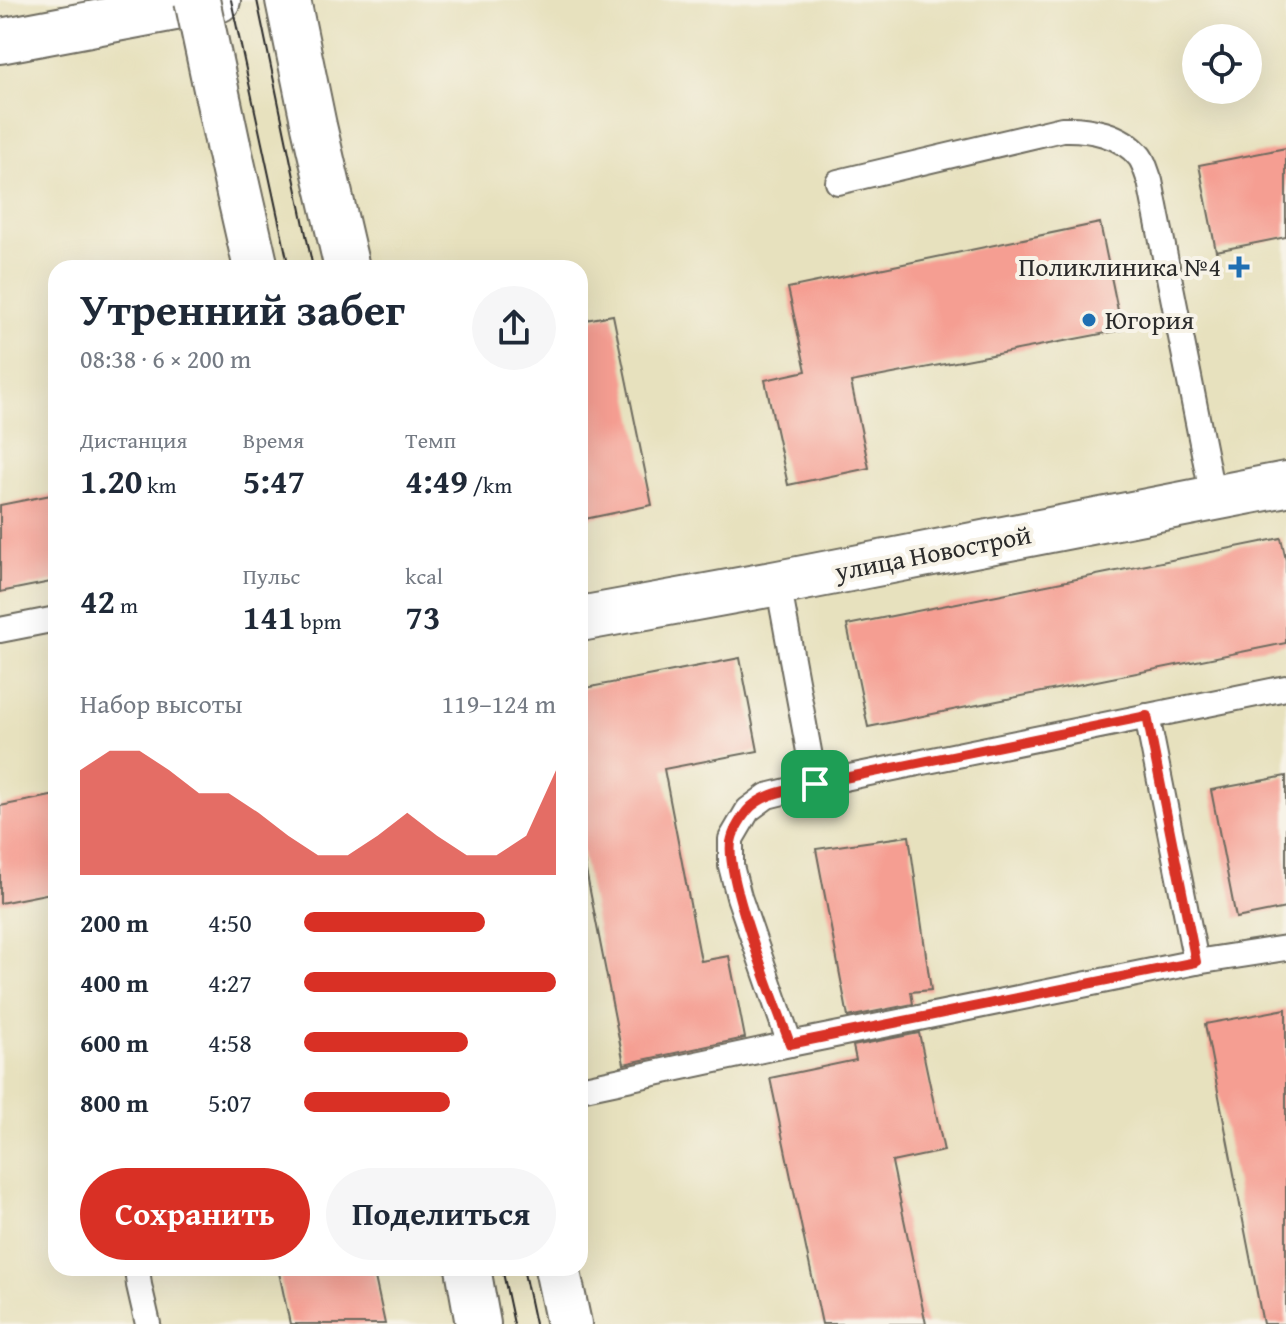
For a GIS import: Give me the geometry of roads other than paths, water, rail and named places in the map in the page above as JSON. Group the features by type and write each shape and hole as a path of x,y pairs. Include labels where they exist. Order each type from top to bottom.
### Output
{"main road":[{"path":"197,0 254,260"},
{"path":"0,41 218,0"},
{"path":"288,0 345,260"},
{"name":"улица Новострой","path":"588,618 1286,484"},
{"path":"469,1276 478,1324"},
{"path":"559,1276 569,1324"}],"lane":[{"path":"838,182 1062,129 1083,128 1124,144 1140,158 1150,181 1213,498"},
{"path":"778,583 815,784"},
{"path":"0,630 48,621"},
{"path":"790,1044 731,866 731,839 748,810 767,796 1286,688"},
{"path":"1147,716 1196,962"},
{"path":"588,1087 1196,962 1286,948"},
{"path":"138,1276 148,1324"}],"tram line":[{"path":"231,0 287,260"},
{"path":"257,0 311,260"},
{"path":"504,1276 514,1324"},
{"path":"525,1276 535,1324"}],"place":[{"name":"Поликлиника №4","path":"1239,267"},
{"name":"Югория","path":"1089,320"}]}
